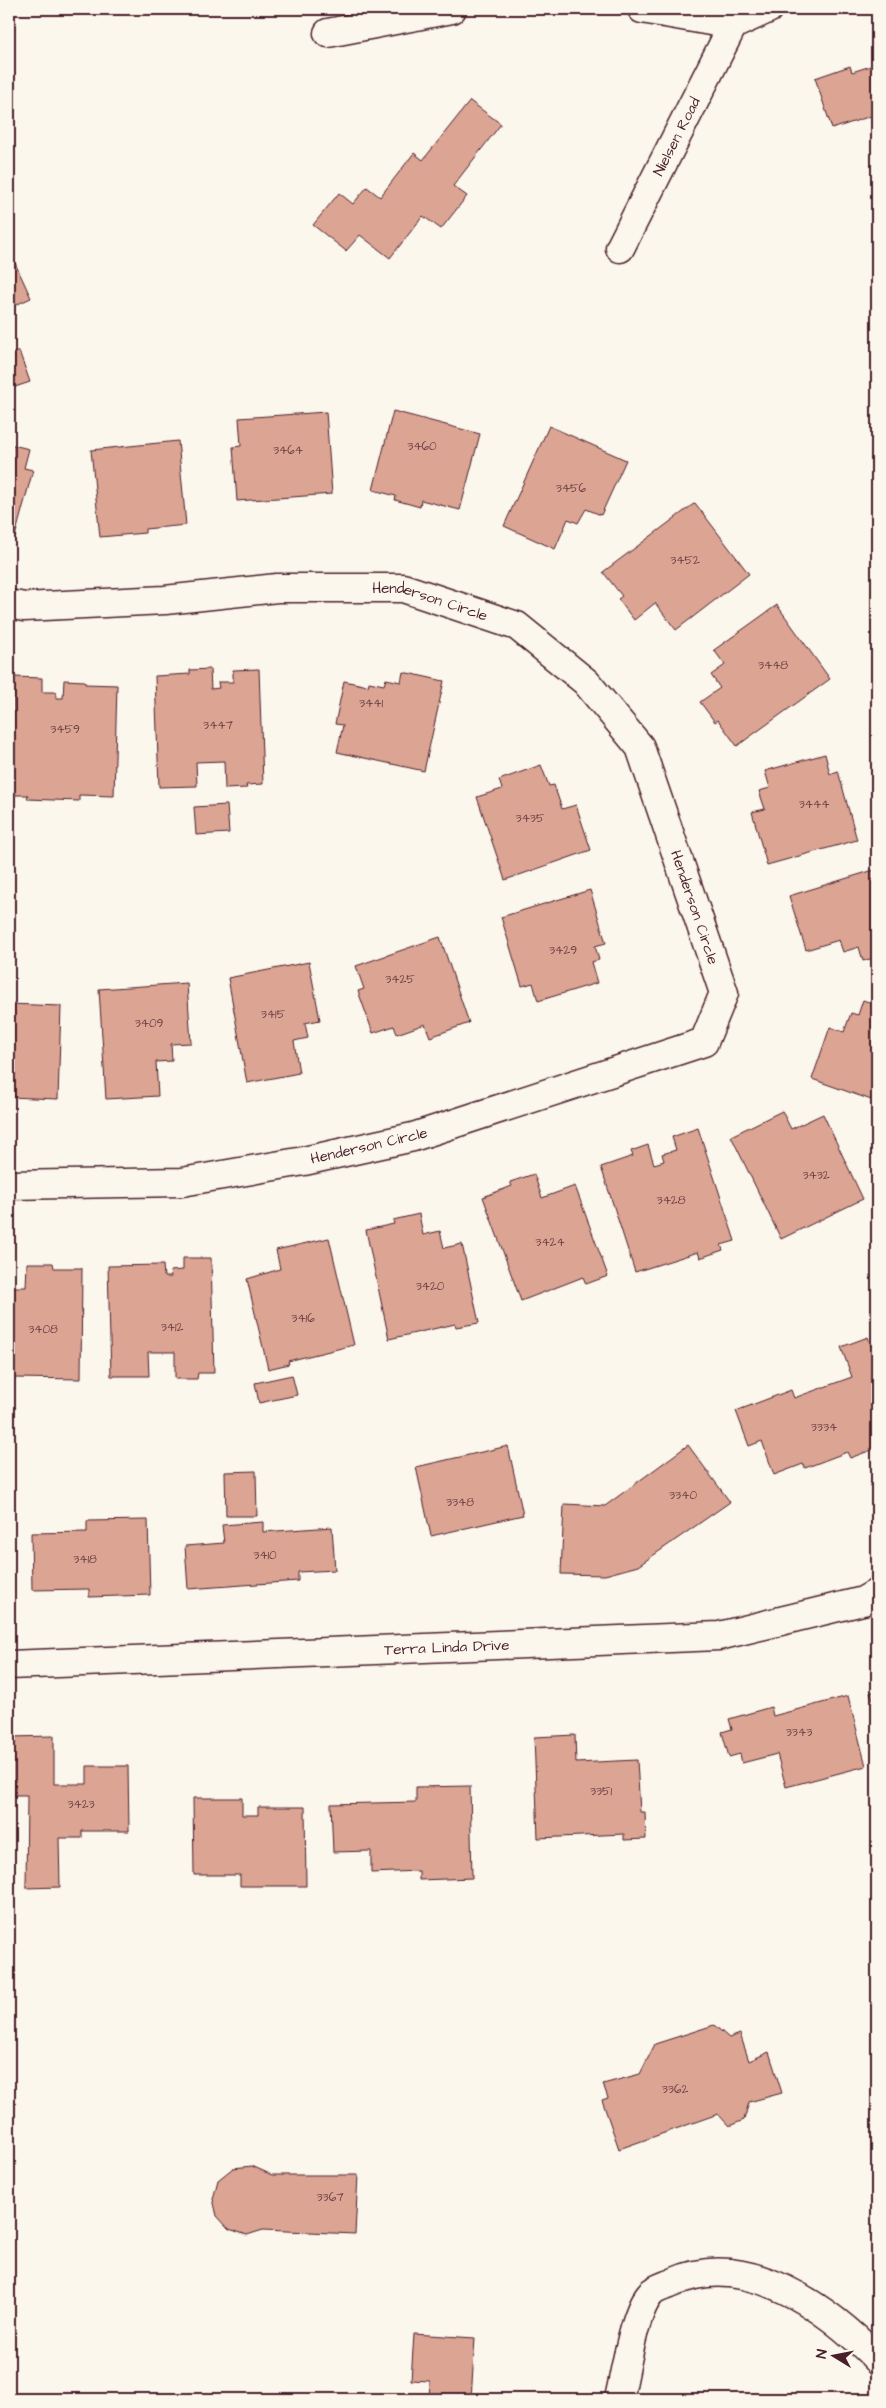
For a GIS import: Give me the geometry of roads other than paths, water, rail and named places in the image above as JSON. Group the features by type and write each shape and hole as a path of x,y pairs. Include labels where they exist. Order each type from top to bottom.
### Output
{"street":[{"path":"328,33 452,9"},
{"path":"642,9 733,25 768,9"},
{"name":"Nielsen Road","path":"620,248 733,25"},
{"name":"Henderson Circle","path":"9,604 24,607 165,600 277,588 403,588 518,626 586,682 640,747 724,993 704,1042 413,1138 304,1161 182,1182 9,1185"},
{"name":"Terra Linda Drive","path":"9,1665 719,1636 863,1601 877,1593"},
{"path":"621,2397 639,2314 651,2292 689,2276 719,2271 768,2281 820,2310 853,2334 877,2359"}]}
